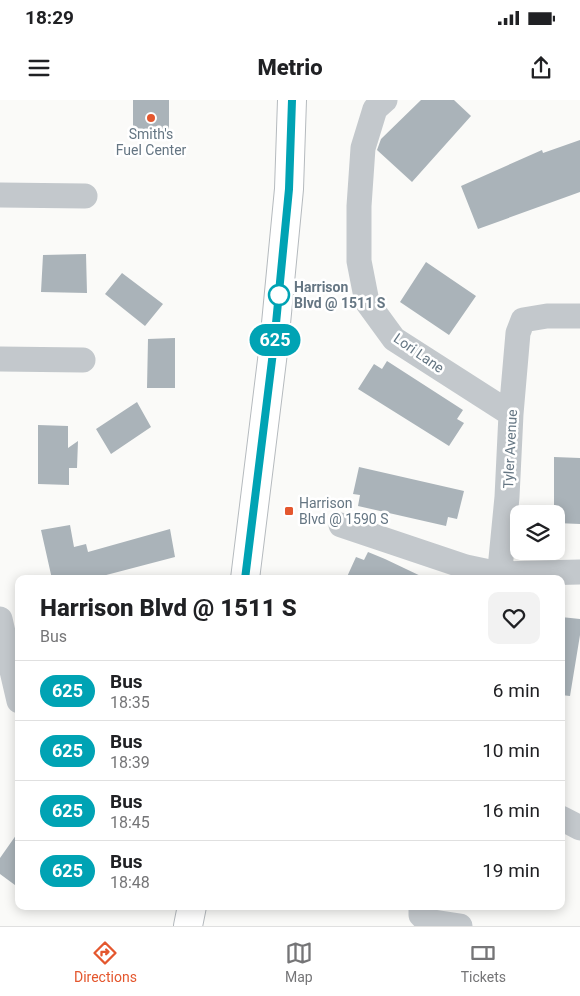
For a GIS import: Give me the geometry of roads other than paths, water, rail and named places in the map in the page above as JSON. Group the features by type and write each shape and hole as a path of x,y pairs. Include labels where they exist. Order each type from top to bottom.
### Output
{"main road":[{"path":"246,575 275,334 289,189 292,100"},
{"path":"188,926 191,910"}],"street":[{"name":"Lori Lane","path":"385,100 375,109 363,148 358,261 367,302 394,339 511,414"},
{"path":"0,195 85,196"},
{"name":"Tyler Avenue","path":"499,575 507,496 511,414 518,333 523,320 547,316 580,316"},
{"path":"0,359 83,360"},
{"path":"341,525 495,575"},
{"path":"519,575 580,572"},
{"path":"0,619 15,682"},
{"path":"565,820 580,828"},
{"path":"421,910 422,915 427,921 460,926"}],"place":[{"name":"Smith's Fuel Center","path":"151,118"},
{"name":"Harrison Blvd @ 1511 S","path":"279,295"},
{"name":"Harrison Blvd @ 1590 S","path":"289,511"}]}
